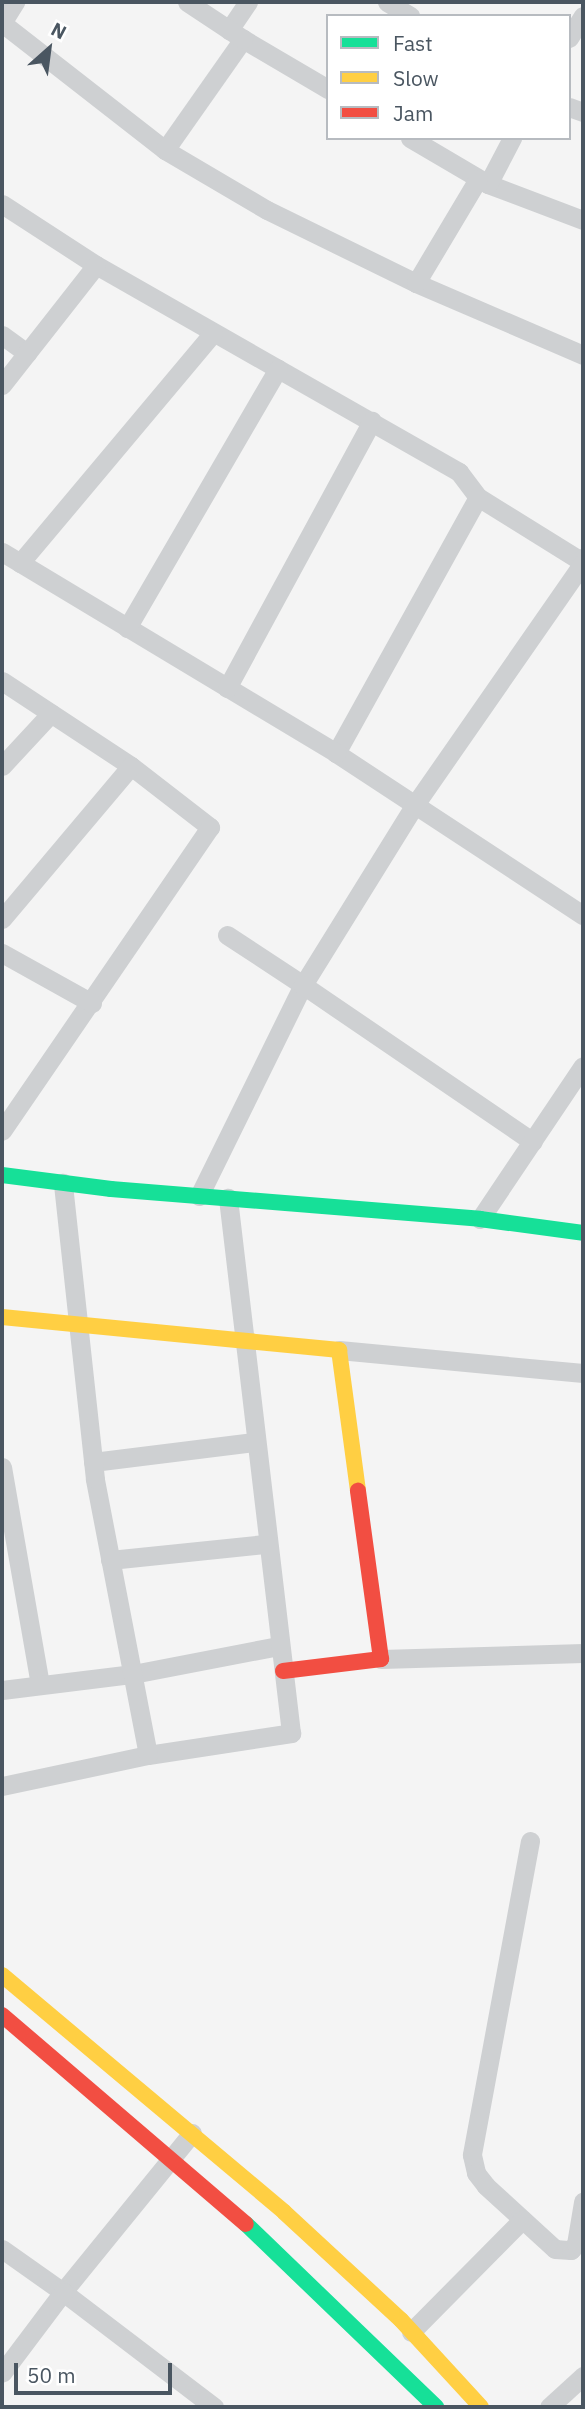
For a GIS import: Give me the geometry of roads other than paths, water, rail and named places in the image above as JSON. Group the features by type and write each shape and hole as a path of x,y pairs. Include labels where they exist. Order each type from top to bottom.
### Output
{"main road":[{"path":"2,1175 199,1196 480,1219 583,1233"},
{"path":"2,1317 339,1350 381,1659 283,1671"},
{"path":"2,1975 192,2133 411,2332 481,2407"},
{"path":"2,2015 172,2157 426,2403"}],"street":[{"path":"15,2 2,23 165,150 267,210 416,283 583,355"},
{"path":"187,2 236,35 326,88"},
{"path":"165,150 236,35 248,2"},
{"path":"387,2 407,14"},
{"path":"571,35 583,16"},
{"path":"413,140 483,182 583,220"},
{"path":"416,283 511,140"},
{"path":"2,204 96,265 458,472 478,497 582,561 414,806 303,985 199,1196"},
{"path":"2,385 96,265"},
{"path":"20,563 213,333"},
{"path":"2,335 27,353"},
{"path":"127,628 278,369"},
{"path":"227,688 372,421"},
{"path":"336,753 478,497"},
{"path":"2,552 336,753 583,915"},
{"path":"2,681 131,766 210,827 2,1131"},
{"path":"2,766 51,713"},
{"path":"2,919 131,766"},
{"path":"227,935 533,1142"},
{"path":"2,953 92,1003"},
{"path":"480,1219 583,1066"},
{"path":"63,1183 93,1462 148,1755"},
{"path":"2,1786 148,1755 290,1733 242,1340 228,1198"},
{"path":"339,1350 583,1373"},
{"path":"93,1462 254,1442"},
{"path":"2,1467 40,1684"},
{"path":"110,1560 266,1544"},
{"path":"2,1690 132,1674 279,1646"},
{"path":"381,1659 583,1653"},
{"path":"530,1841 472,2155 476,2173 555,2249 571,2250 576,2244 583,2203"},
{"path":"3,2369 192,2133"},
{"path":"411,2332 522,2220"},
{"path":"2,2249 214,2407"},
{"path":"549,2407 583,2376"}]}
